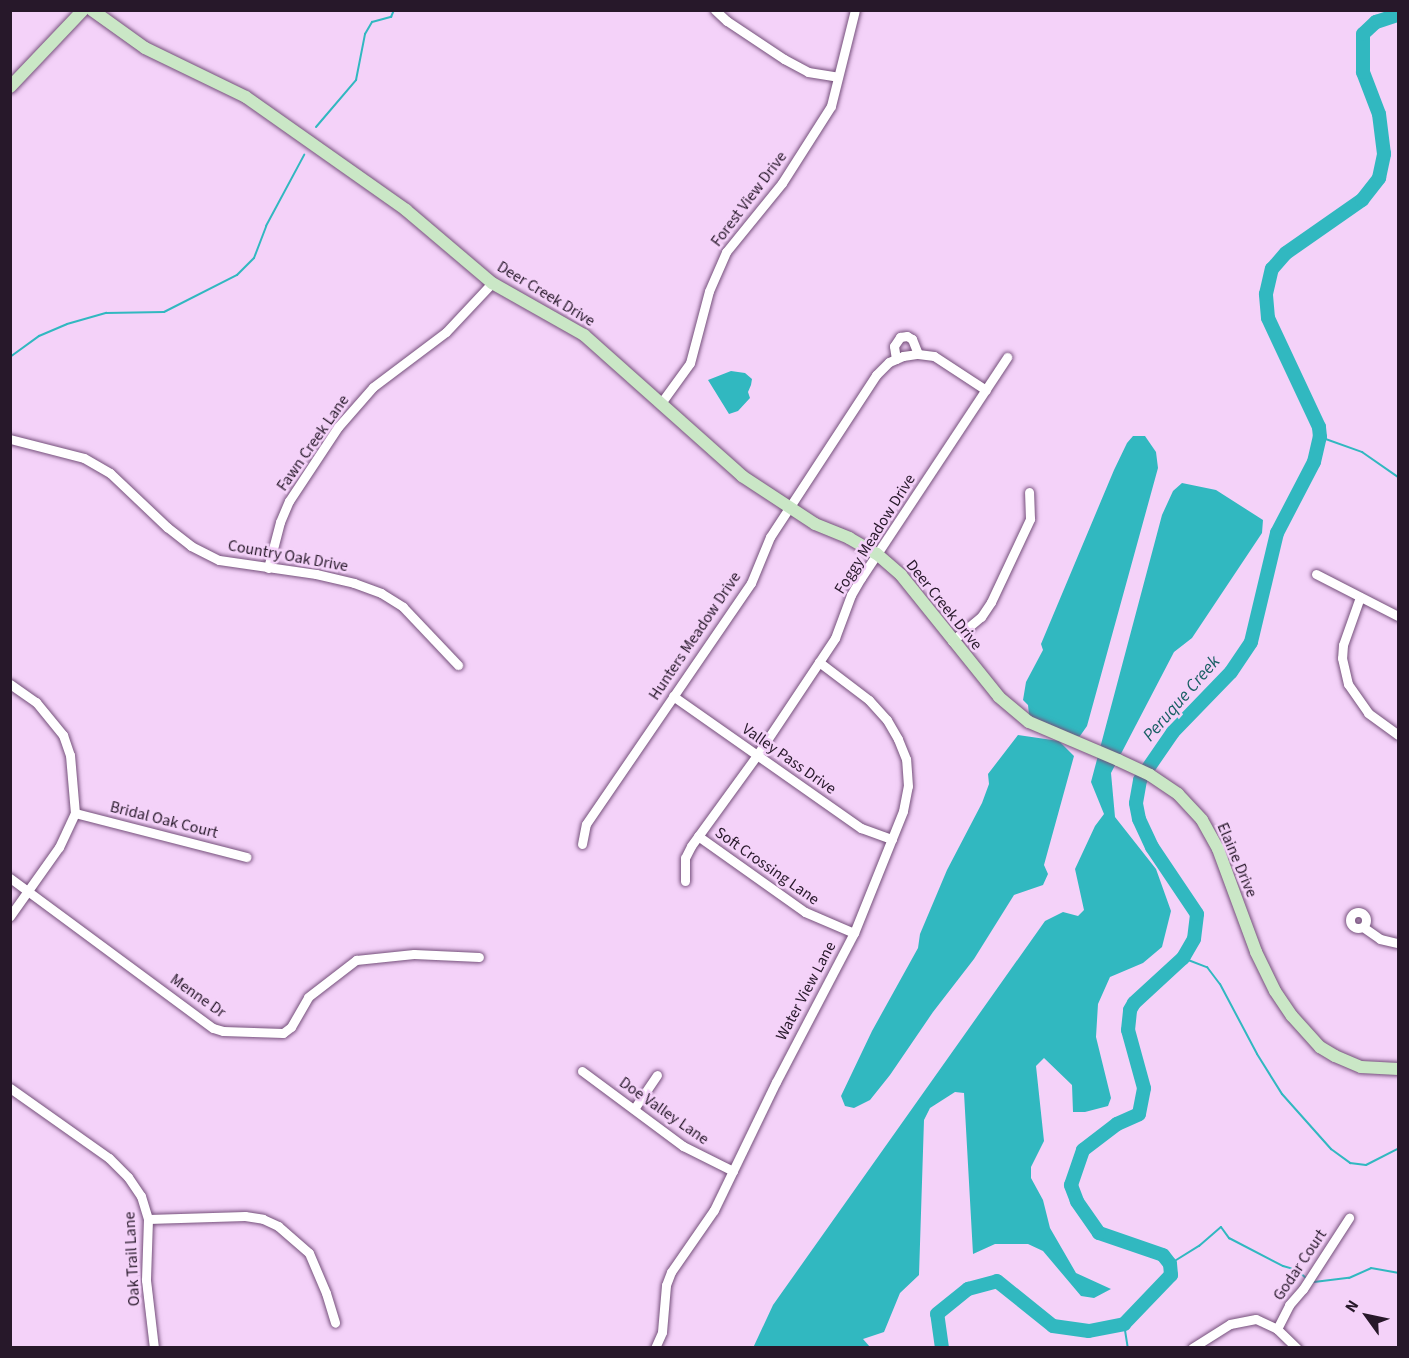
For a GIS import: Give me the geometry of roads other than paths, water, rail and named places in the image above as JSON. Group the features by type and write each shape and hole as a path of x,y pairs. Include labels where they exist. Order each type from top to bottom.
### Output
{"street":[{"path":"10,87 83,10"},
{"name":"Deer Creek Drive","path":"92,10 146,48 217,80 246,97 406,210 492,284 584,335 742,476 815,524 849,538 877,554 901,575 999,697"},
{"path":"715,10 727,21 784,59 808,72 838,77"},
{"name":"Forest View Drive","path":"661,403 690,363 709,291 726,252 764,207 812,138 831,106 836,95 838,77 855,10"},
{"name":"Fawn Creek Lane","path":"268,568 280,522 289,501 338,427 373,387 446,332 492,284"},
{"name":"Hunters Meadow Drive","path":"896,359 894,346 900,337 907,336 912,339 918,354"},
{"name":"Hunters Meadow Drive","path":"582,844 586,824 750,583 770,537 876,375 889,362 896,359 918,354 934,356 986,390"},
{"name":"Foggy Meadow Drive","path":"685,881 684,858 757,755 835,638 851,595 1007,357"},
{"name":"Country Oak Drive","path":"10,439 84,458 110,473 167,528 204,554 219,560 354,583 381,593 403,607 458,665"},
{"path":"952,641 981,617 991,602 1030,519 1029,492"},
{"path":"1316,574 1398,616"},
{"path":"1360,597 1343,645 1342,658 1348,684 1368,712 1398,735"},
{"name":"Water View Lane","path":"654,1347 662,1332 666,1285 671,1272 714,1210 776,1082 854,933 903,811 908,786 906,759 888,720 869,700 819,662"},
{"path":"10,684 36,702 63,735 70,755 75,813 59,846 10,916"},
{"name":"Valley Pass Drive","path":"673,696 861,828 892,839"},
{"name":"Elaine Drive","path":"999,697 1029,722 1118,759 1178,794 1202,820 1231,880 1256,952 1275,991 1304,1031 1320,1047 1352,1064 1372,1069 1398,1069"},
{"name":"Bridal Oak Court","path":"75,813 246,857"},
{"name":"Soft Crossing Lane","path":"698,836 805,912 854,933"},
{"name":"Menne Dr","path":"10,878 213,1028 223,1031 283,1033 291,1027 308,997 356,960 424,953 479,957"},
{"path":"1363,927 1380,939 1398,944"},
{"name":"Doe Valley Lane","path":"582,1071 696,1154 733,1171"},
{"path":"634,1109 657,1076"},
{"name":"Oak Trail Lane","path":"10,1088 60,1126 109,1158 128,1177 141,1196 148,1219 146,1280 154,1347"},
{"path":"148,1219 245,1216 262,1219 279,1227 309,1253 326,1293 335,1323"},
{"name":"Godar Court","path":"1277,1329 1289,1305 1304,1289 1349,1218"},
{"path":"1192,1347 1230,1324 1246,1319 1256,1319 1277,1329 1297,1347"}],"waterway":[{"path":"316,127 356,80 365,34 372,22 391,17 394,10"},
{"name":"Peruque Creek","path":"942,1348 937,1314 968,1289 997,1281 1053,1326 1089,1331 1124,1324 1171,1275 1170,1264 1163,1255 1099,1233 1077,1201 1071,1185 1083,1150 1117,1124 1139,1114 1144,1088 1128,1030 1130,1010 1134,1003 1183,958 1194,939 1197,914 1152,847 1139,819 1136,803 1140,780 1173,732 1231,672 1251,642 1277,533 1314,462 1320,437 1319,427 1268,318 1266,294 1272,269 1286,253 1362,200 1379,178 1384,154 1379,114 1363,72 1363,34 1376,22 1398,15"},
{"path":"10,357 39,336 67,324 106,313 164,312 237,275 254,258 266,226 304,155"},
{"path":"1320,437 1362,452 1398,477"},
{"path":"1183,958 1207,967 1220,984 1257,1054 1282,1094 1331,1149 1350,1163 1366,1165 1398,1149"},
{"path":"1171,1275 1173,1262 1199,1246 1221,1227 1229,1238 1283,1266 1297,1270 1306,1278"},
{"path":"1314,1282 1349,1278 1371,1268 1398,1273"},
{"path":"1124,1324 1128,1348"}]}
